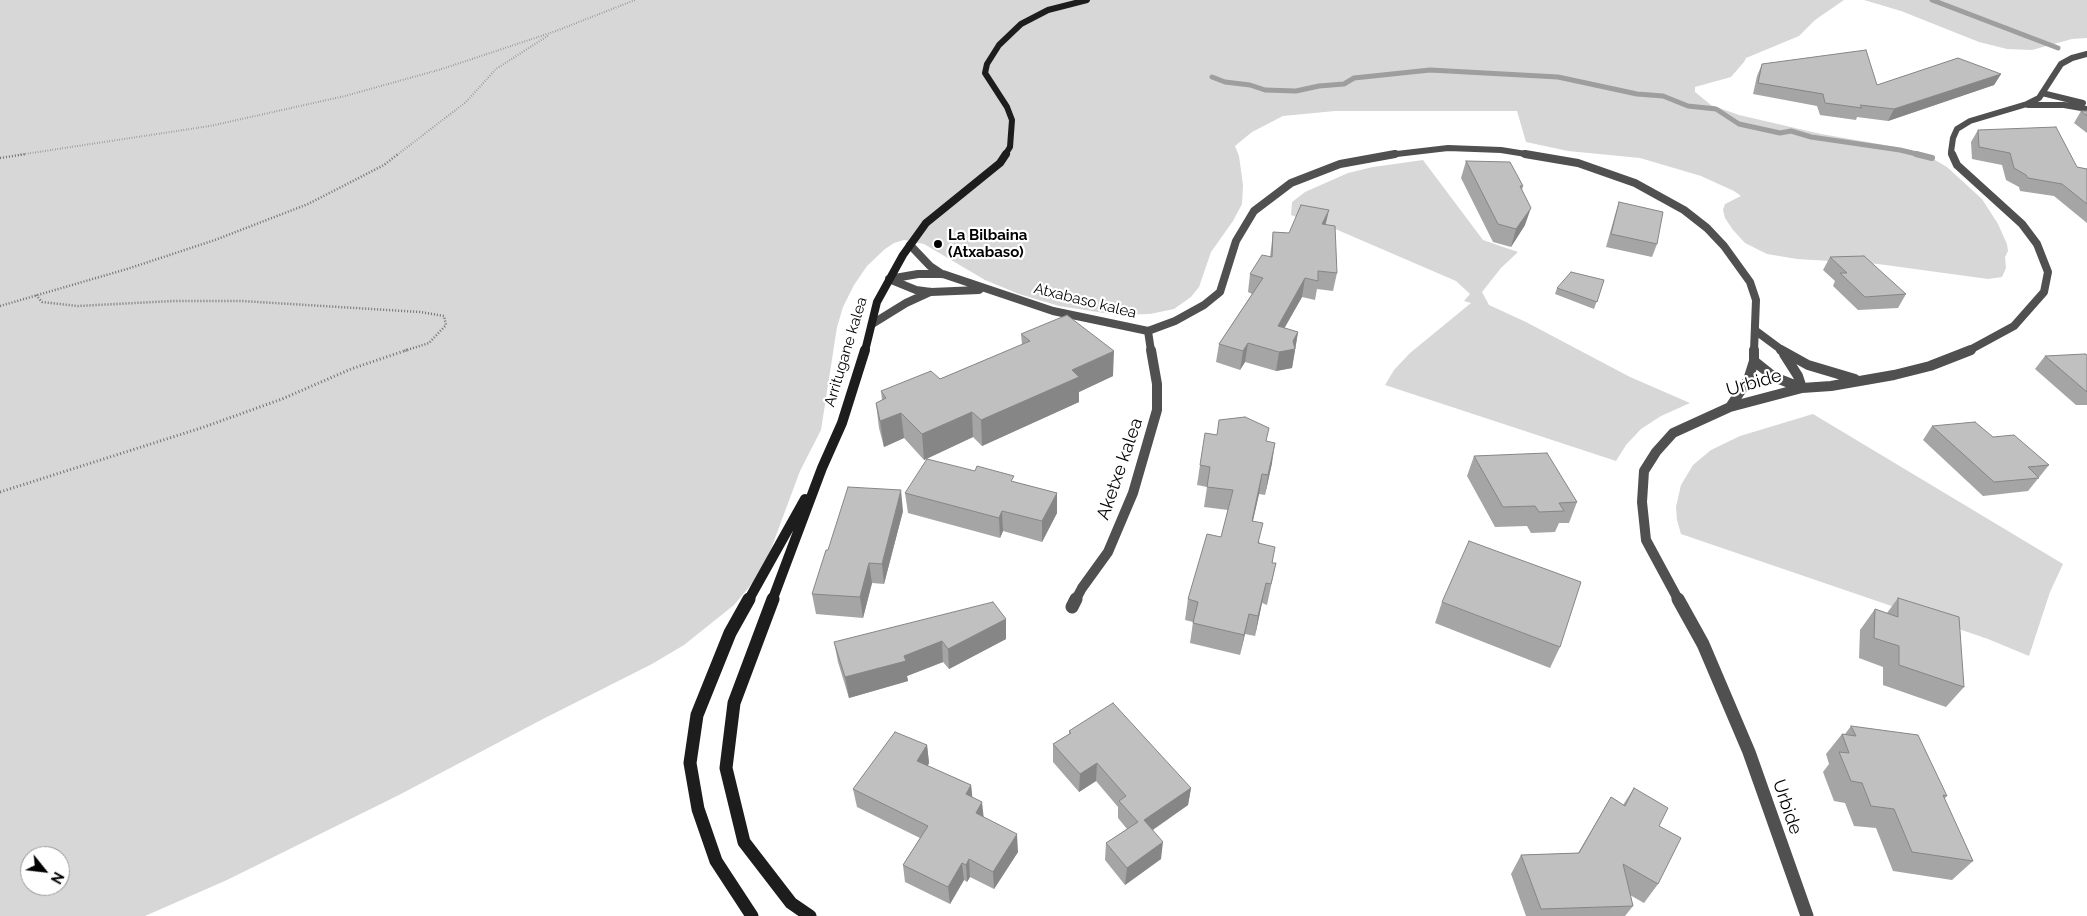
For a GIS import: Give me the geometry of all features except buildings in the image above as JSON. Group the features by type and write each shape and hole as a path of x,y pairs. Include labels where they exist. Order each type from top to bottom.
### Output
{"street":[{"name":"Arritugane kalea","path":"810,916 791,903 744,842 726,768 734,704 822,468 842,423 872,324 876,302 926,222 1000,163 1010,147 1012,120 1007,107 985,73 987,64 999,45 1021,24 1048,10 1087,0"},
{"name":"Urbide","path":"1807,916 1750,752 1703,644 1646,540 1642,502 1644,471 1656,452 1673,433 1730,407 1802,388 1831,386 1894,375 1930,366 1977,348 2014,326 2044,292 2048,272 2037,244 2022,224 2010,211 1957,165 1951,152 1957,129 1970,121 2027,104 2039,98 2061,64 2072,58 2087,54"},
{"path":"2049,84 2075,104"},
{"path":"2042,93 2050,98 2087,107"},
{"path":"2027,104 2075,104"},
{"name":"Atxabaso kalea","path":"910,245 930,266 942,274 1076,317 1148,331 1175,321 1204,305 1220,292 1236,241 1254,211 1291,183 1340,164 1411,151 1448,148 1501,150 1578,163 1634,183 1684,210 1707,228 1724,246 1750,282 1756,300 1754,361 1748,380 1730,407"},
{"name":"Atxabaso kalea","path":"890,279 918,274 942,274"},
{"name":"Atxabaso kalea","path":"890,279 910,289 931,292 966,289 992,291"},
{"name":"Atxabaso kalea","path":"872,324 906,303 931,292"},
{"name":"Aketxe kalea","path":"1072,607 1082,588 1108,552 1132,493 1157,410 1157,384 1148,331"},
{"path":"1756,331 1782,351 1808,364 1859,381"},
{"path":"1782,351 1798,376 1802,388"},
{"path":"1754,361 1774,377 1802,388"},
{"name":"Arritugane kalea","path":"752,916 716,861 698,809 690,764 697,715 730,633 822,468"}],"path":[{"path":"0,158 210,126 345,96 442,69 556,31 635,0"},
{"path":"0,306 214,240 308,204 384,165 422,138 466,102 496,69 556,31"},
{"path":"0,492 204,427 282,399 351,369 429,343 446,325 444,316 420,312 242,301 78,306 42,302 36,295"}],"shaded area":[{"path":"0,0 1844,0 1815,20 1799,36 1746,58 1731,77 1695,87 1695,92 1711,105 1739,115 1821,134 1896,147 1930,157 1947,167 1982,199 1998,224 2007,244 2006,268 2002,277 1988,279 1878,264 1797,259 1767,254 1745,243 1725,218 1723,210 1725,204 1741,196 1734,191 1701,176 1640,158 1568,151 1526,142 1517,111 1335,111 1283,116 1252,132 1235,146 1239,156 1243,185 1242,204 1233,221 1211,252 1199,287 1191,297 1174,309 1150,314 1117,315 1059,306 1019,294 985,280 924,244 904,240 894,243 867,266 854,285 843,307 837,327 821,430 800,471 768,557 755,580 734,605 684,645 652,664 399,795 227,880 145,916 0,916"},
{"path":"1864,0 2087,0 2087,38 2072,39 2032,50 2007,49 1979,42 1901,11"},
{"path":"1423,160 1483,240 1518,252 1501,268 1482,292 1489,305 1526,322 1630,377 1690,403 1661,416 1641,429 1626,445 1616,461 1385,385 1394,370 1410,353 1471,303 1464,301 1470,294 1456,281 1326,225 1318,225 1291,215 1292,202 1305,192 1348,173 1373,167"},
{"path":"1813,414 2063,564 2050,592 2029,656 1988,639 1681,534 1676,507 1681,485 1693,465 1711,450 1740,436"}],"waterway":[{"path":"1932,0 2058,48"},
{"path":"1212,77 1225,82 1250,85 1265,90 1296,91 1319,86 1344,84 1354,78 1430,70 1558,77 1637,94 1663,96 1688,106 1716,109 1739,124 1780,133 1791,131 1811,137 1900,150 1921,155"},
{"path":"1916,154 1932,158"}],"place":[{"name":"La Bilbaina (Atxabaso)","path":"938,244"}]}
